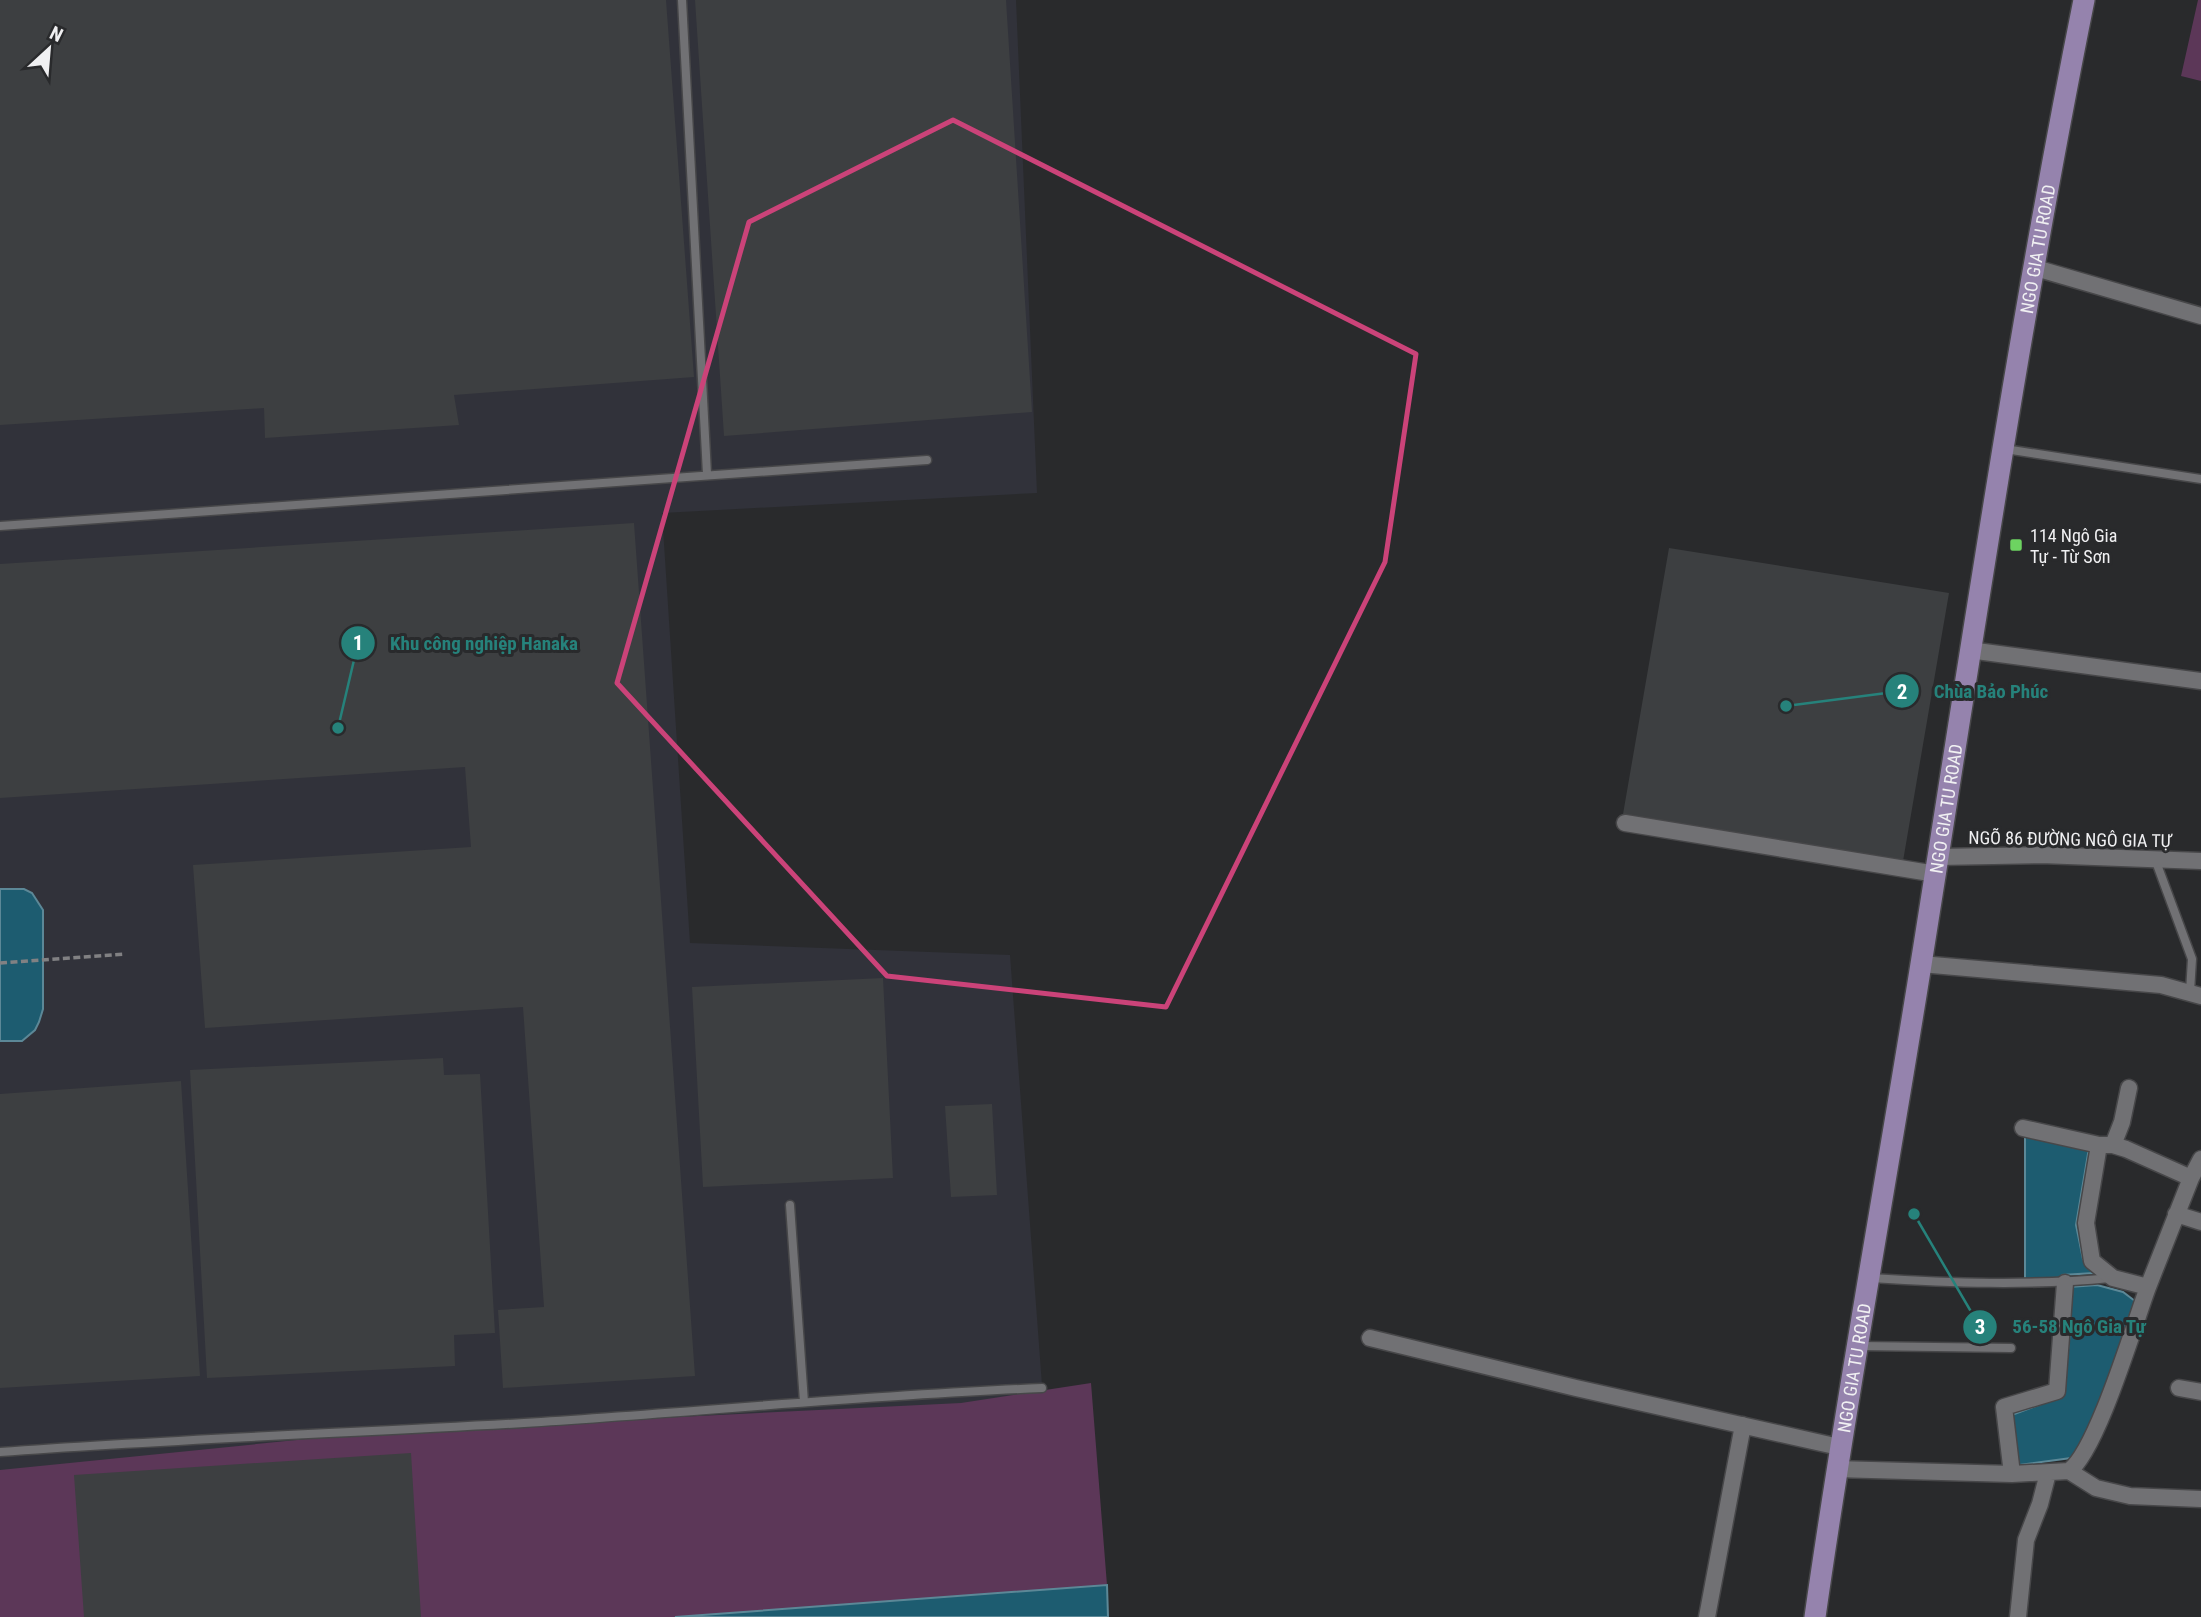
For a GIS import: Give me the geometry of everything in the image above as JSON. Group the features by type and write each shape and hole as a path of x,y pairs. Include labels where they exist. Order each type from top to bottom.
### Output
{"main road":[{"name":"NGO GIA TU ROAD","path":"1815,1617 1839,1447 1922,964 1969,650 2032,267 2084,0"}],"street":[{"path":"2032,267 2201,316"},
{"path":"1969,650 2201,681"},
{"name":"NGÕ 86 ĐƯỜNG NGÔ GIA TỰ","path":"1625,823 1937,865 2041,855 2201,861"},
{"path":"1922,964 2161,985 2195,994"},
{"path":"2129,1088 2122,1122 2106,1145 2085,1223 2092,1261 2113,1278 2148,1287"},
{"path":"2023,1128 2126,1149 2191,1178"},
{"path":"2069,1471 2084,1454 2113,1390 2148,1287 2201,1159"},
{"path":"2176,1214 2201,1222"},
{"path":"2012,1474 2004,1407 2057,1391 2065,1283"},
{"path":"1370,1338 1839,1447"},
{"path":"2179,1388 2201,1392"},
{"path":"1707,1617 1743,1425"},
{"path":"1836,1469 2012,1474 2069,1471 2096,1488 2130,1496 2201,1499"},
{"path":"2018,1617 2026,1540 2048,1473"}],"lane":[{"path":"682,0 707,474"},
{"path":"2002,448 2201,479"},
{"path":"0,526 926,460"},
{"path":"2155,859 2192,960 2195,994"},
{"path":"790,1205 804,1402"},
{"path":"1868,1278 1936,1282 2065,1283 2113,1278"},
{"path":"1857,1346 2011,1348"},
{"path":"0,1452 323,1432 525,1423 925,1392 1042,1388"}],"path":[{"path":"0,963 125,954"}],"highlighted area":[{"path":"953,120 1416,354 1385,562 1166,1007 887,976 617,683 749,222"}],"shaded area":[{"path":"0,0 1016,0 1037,493 662,513 690,943 1010,955 1044,1412 0,1474"},
{"path":"2198,0 2201,0 2201,81 2181,76"},
{"path":"1091,1383 1107,1585 675,1617 0,1617 0,1470 376,1432 961,1403"}],"water":[{"path":"0,889 24,889 32,893 43,910 43,1009 35,1030 22,1041 0,1041"},
{"path":"2025,1134 2089,1148 2076,1225 2083,1259 2094,1273 2062,1275 2061,1278 2025,1279"},
{"path":"2097,1285 2123,1292 2135,1301 2093,1422 2071,1458 2019,1465 2009,1416 2063,1396 2070,1331 2069,1287"},
{"path":"1107,1585 1108,1617 675,1617"}],"building":[{"path":"0,0 666,0 694,377 454,395 459,425 265,438 264,408 0,425"},
{"path":"695,0 1006,0 1032,412 724,436"},
{"path":"634,523 695,1376 503,1388 498,1310 544,1307 523,1007 205,1028 193,865 471,847 465,767 0,798 0,564"},
{"path":"1669,548 1949,593 1902,867 1622,820"},
{"path":"883,978 893,1178 703,1187 692,987"},
{"path":"443,1058 444,1075 480,1074 495,1333 454,1335 455,1366 207,1378 190,1070"},
{"path":"181,1081 200,1376 0,1388 0,1094"},
{"path":"992,1104 997,1195 951,1197 945,1106"},
{"path":"411,1453 421,1617 84,1617 74,1475"}],"place":[{"name":"114 Ngô Gia Tự - Từ Sơn","path":"2016,545"},
{"name":"Chùa Bảo Phúc","path":"1786,706"},
{"name":"Khu công nghiệp Hanaka","path":"338,728"},
{"name":"56-58 Ngô Gia Tự","path":"1914,1214"}]}
